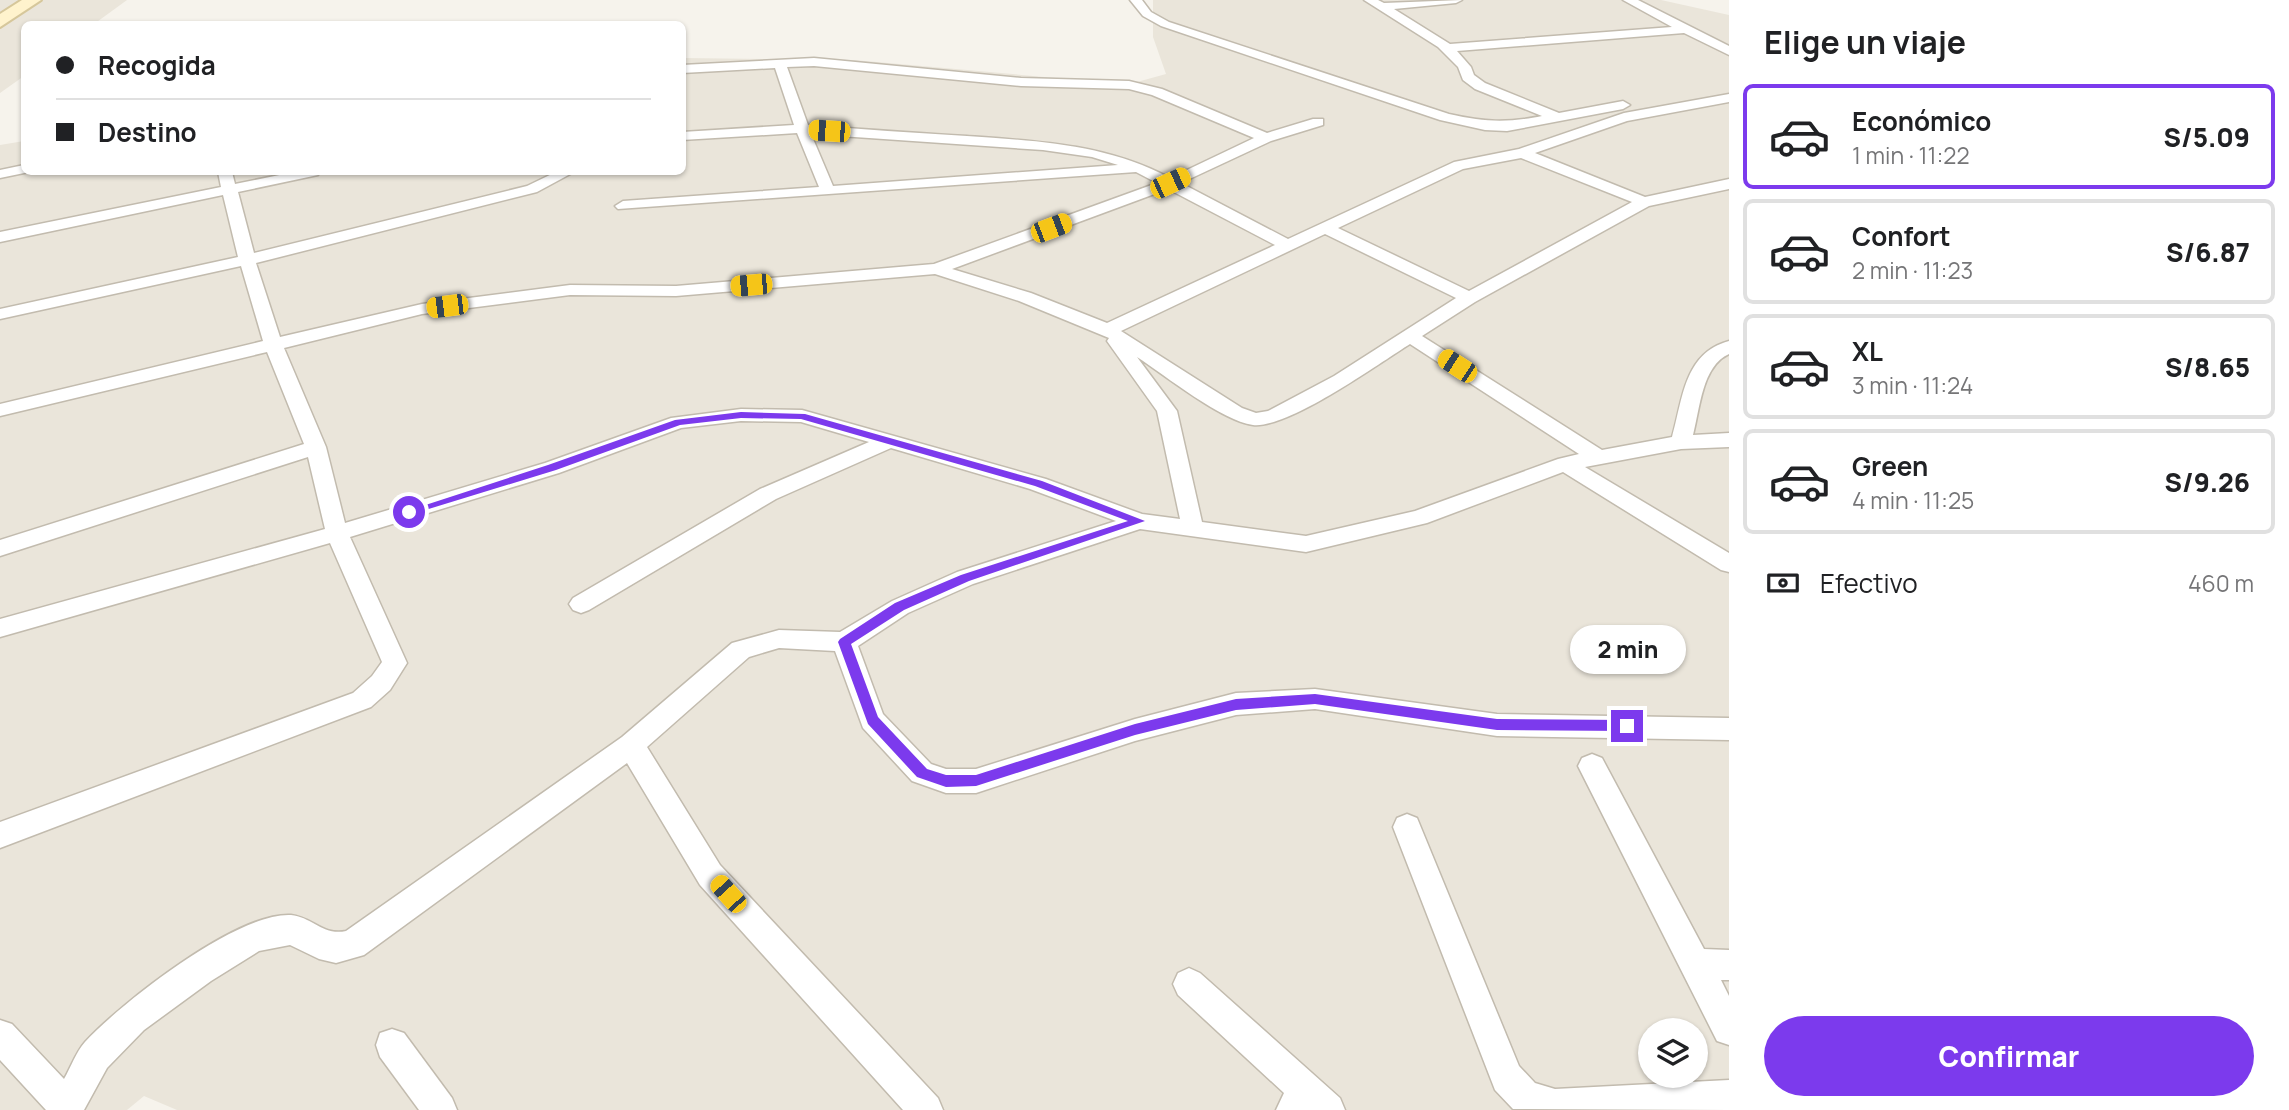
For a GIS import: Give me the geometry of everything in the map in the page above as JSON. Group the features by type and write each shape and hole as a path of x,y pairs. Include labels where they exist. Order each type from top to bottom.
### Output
{"street":[{"path":"0,22 33,0"},
{"path":"1136,0 1147,14 1165,24 1445,117 1485,126 1507,127 1554,116 1676,99 1723,99"},
{"path":"1376,3 1456,0"},
{"path":"1629,0 1729,51"},
{"path":"1376,3 1448,48 1465,65 1468,77 1480,86 1554,116"},
{"path":"1448,48 1686,29"},
{"path":"686,69 814,62 1021,82 1129,85 1157,92 1266,138"},
{"path":"780,64 802,129 828,191"},
{"path":"1108,330 1459,165 1522,153 1624,117 1723,99"},
{"path":"0,410 422,309 570,290 676,290 936,269 1170,183 1266,138 1318,122"},
{"path":"686,136 802,129 1043,146 1094,153 1140,168 1287,245"},
{"path":"1522,153 1644,202"},
{"path":"623,206 1140,168"},
{"path":"0,174 21,170"},
{"path":"0,237 228,181 285,175"},
{"path":"0,314 247,260 531,189 561,175"},
{"path":"0,835 362,700 381,683 395,663 337,533 316,447 273,343 247,260 228,181"},
{"path":"936,269 1025,297 1108,330 1235,412 1255,419 1273,417 1341,380 1469,298 1644,202 1729,184"},
{"path":"1323,228 1469,298"},
{"path":"1108,330 1167,411 1193,529"},
{"path":"1410,335 1598,457"},
{"path":"1681,442 1701,368 1711,355 1729,347"},
{"path":"0,628 337,533 552,468 678,422 741,415 802,416 1038,484 1139,521 1306,544 1419,518 1565,464 1681,442 1729,440"},
{"path":"581,604 768,494 891,440"},
{"path":"0,548 316,447"},
{"path":"1565,464 1729,564"},
{"path":"0,1036 66,1108 95,1056 133,1019 200,970 253,937 266,934 292,930 318,944 336,948 353,944 631,746 741,650 779,639 845,642 900,607 965,578 1139,521"},
{"path":"845,642 872,720 922,773 946,781 976,780 1135,730 1236,704 1315,699 1497,725 1729,729"},
{"path":"631,746 710,874 926,1110"},
{"path":"1592,766 1729,1029"},
{"path":"1407,827 1507,1078 1525,1097 1555,1106 1729,1097"},
{"path":"1694,964 1729,965"},
{"path":"1189,984 1309,1104"},
{"path":"391,1045 440,1110"}],"shaded area":[{"path":"0,0 127,0 98,21 21,21 21,78 0,93"},
{"path":"1153,0 1661,0 1729,15 1729,1110 177,1110 144,1096 127,1110 0,1110 0,145 21,142 21,175 686,175 686,58 854,60 1101,82 1137,82 1166,74 1153,37"}],"route":[{"path":"409,512 552,468 678,422 741,415 802,416 1038,484 1139,521 965,578 900,607 845,642 872,720 922,773 946,781 976,780 1135,730 1236,704 1315,699 1497,725 1627,726"}]}
